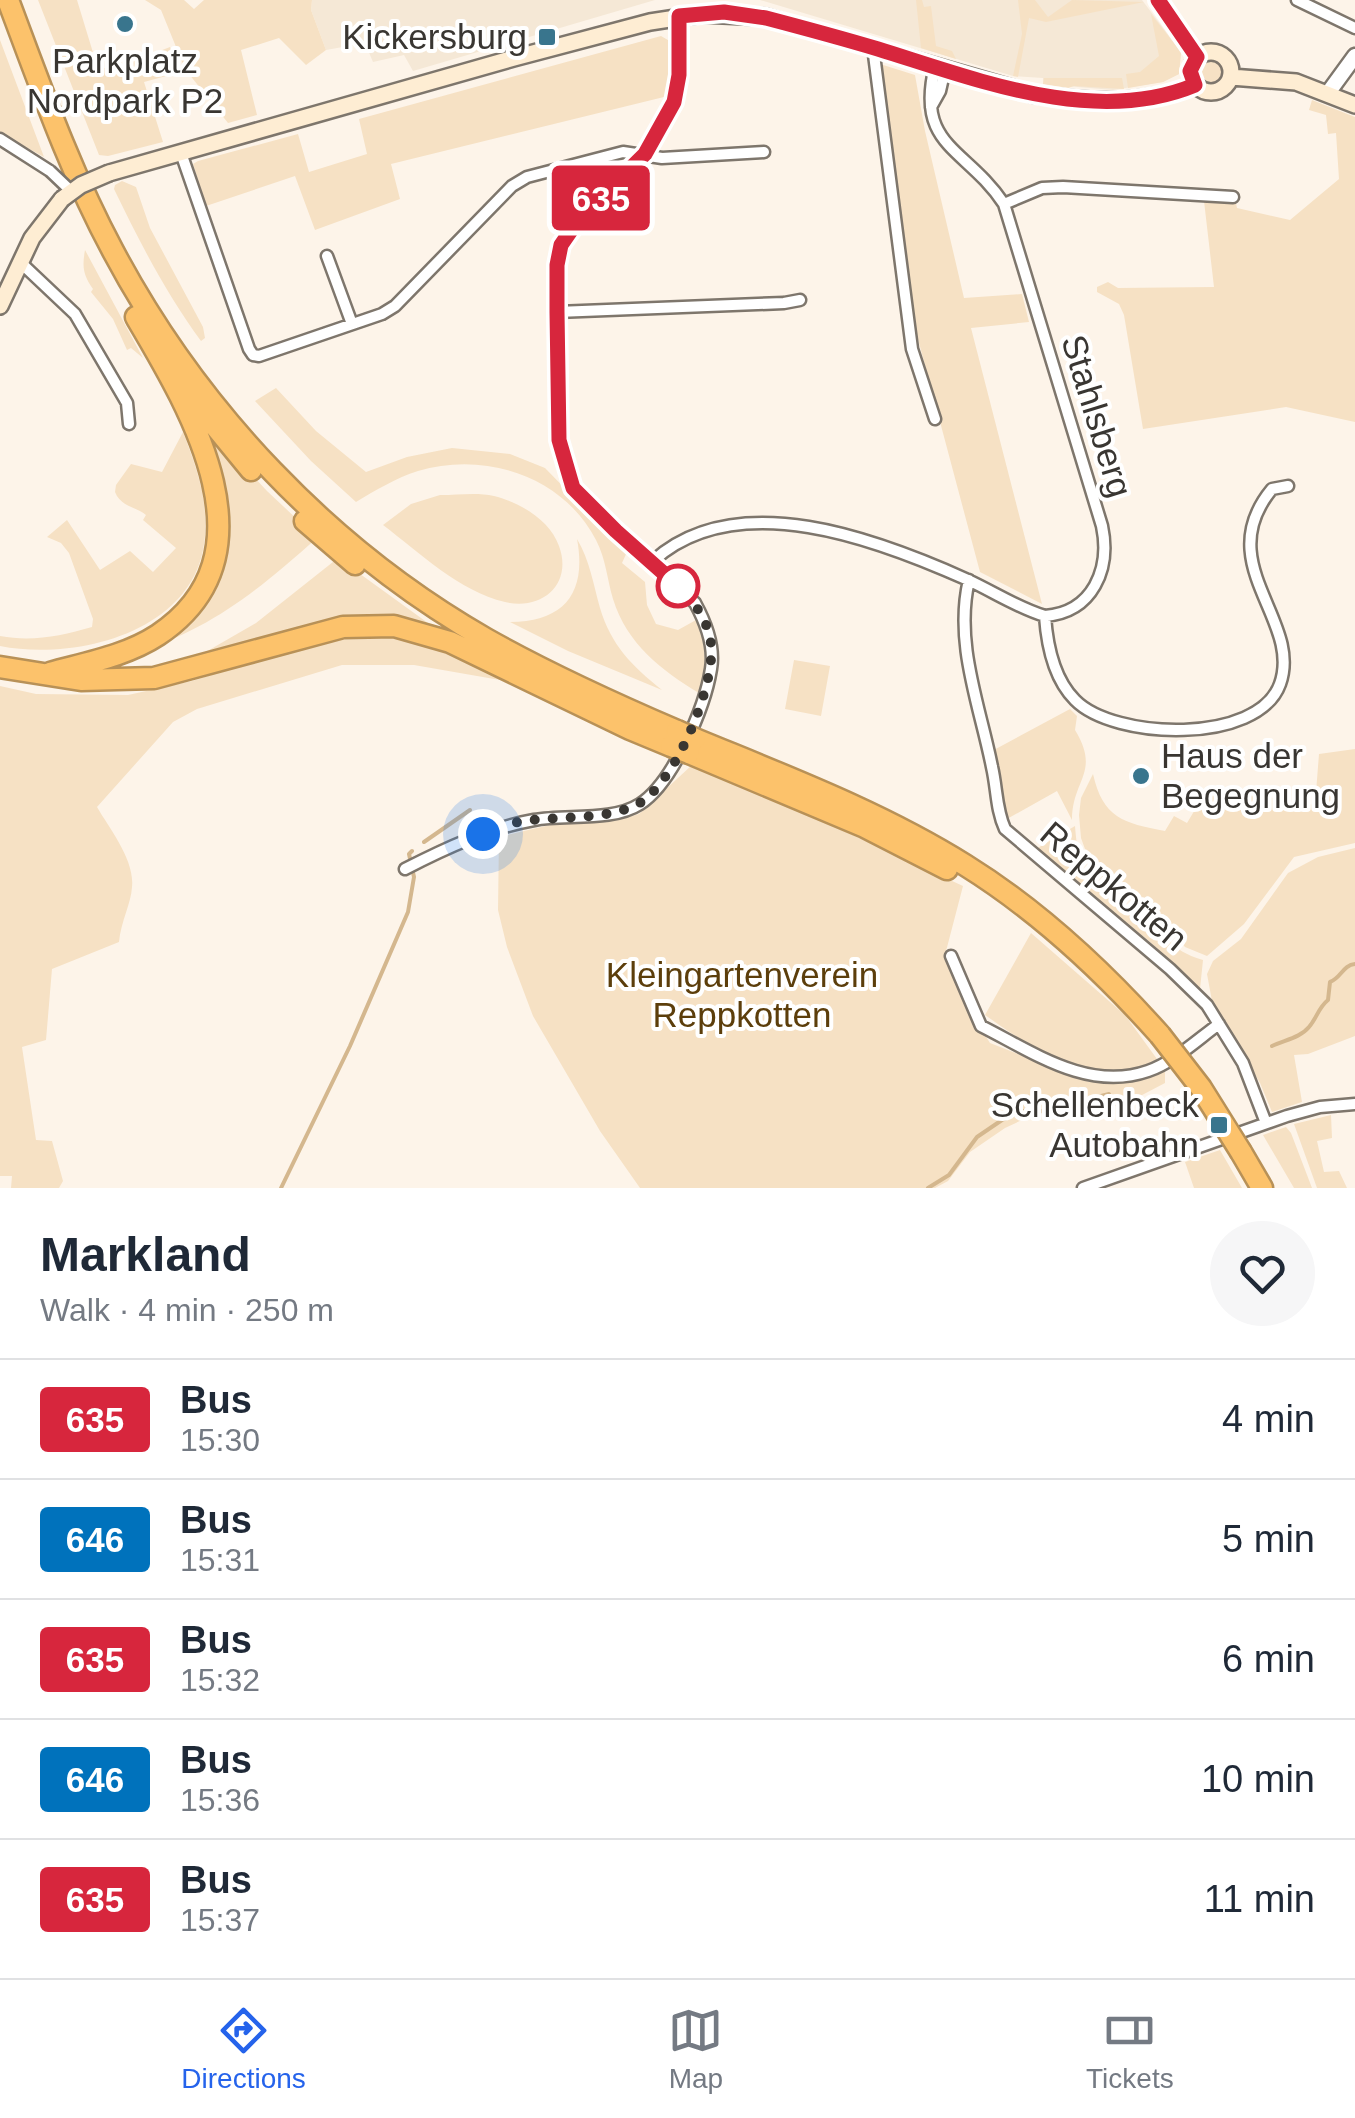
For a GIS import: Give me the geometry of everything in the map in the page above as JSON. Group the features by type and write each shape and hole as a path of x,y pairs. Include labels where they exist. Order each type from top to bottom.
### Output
{"highway":[{"path":"8,0 76,174 133,288 210,400 307,514"},
{"path":"0,13 56,161 108,269 182,403 206,457 218,506 218,546 210,578 179,620 123,653 50,673"},
{"path":"126,298 146,323 195,404 251,469 435,620 544,685"},
{"path":"361,560 486,639 683,742 958,875 1070,957 1155,1038 1198,1105 1262,1188"},
{"path":"0,667 103,682 154,678 344,627 394,626 432,635 630,729 683,742"},
{"path":"1236,1155 1247,1188"}],"main road":[{"path":"1158,0 1197,57"},
{"path":"0,304 39,225 66,195 110,173 504,61 679,16 724,12 766,18 1013,90 1065,99 1126,99 1172,93 1195,85"},
{"path":"1206,52 1221,54 1228,62 1231,76 1216,92 1207,92 1195,85 1190,71 1197,57 1206,52"},
{"path":"1231,76 1296,82 1355,105"}],"street":[{"path":"1297,0 1355,28"},
{"path":"407,868 494,828 538,819 617,812 638,805 658,788 691,727 712,668 711,644 695,603 584,502 566,471 558,429 557,265 561,245 579,219 645,154 674,102 678,90 679,16"},
{"path":"873,47 912,348 935,419"},
{"path":"1328,93 1355,56"},
{"name":"Stahlsberg","path":"940,68 940,91 930,108 934,126 1004,204 1105,540 1104,569 1088,598 1068,610 1046,616"},
{"path":"0,139 50,171 66,195"},
{"path":"182,153 253,355 395,306 512,186 527,177 623,152 662,158 764,152"},
{"path":"1004,204 1042,188 1063,187 1233,196"},
{"path":"328,256 352,324"},
{"path":"20,262 75,314 127,403 129,424"},
{"path":"557,312 784,304 800,300"},
{"path":"653,561 670,546 740,525 793,524 853,536 969,580 1046,616 1048,642 1060,680 1074,700 1092,714 1144,727 1215,727 1250,718 1273,699 1284,668 1252,559 1252,528 1268,494 1288,486"},
{"name":"Reppkotten","path":"969,580 964,601 965,643 1005,829 1197,994 1243,1063 1266,1123"},
{"path":"951,956 982,1026 1072,1071 1098,1077 1128,1076 1150,1070 1219,1024"},
{"path":"1084,1188 1266,1123 1320,1107 1355,1104"}],"shaded area":[{"path":"312,0 655,0 413,71 404,55 373,62 365,43 326,50 311,10"},
{"path":"760,0 1142,0 1181,52 1179,74 1163,82 1113,90 1043,84 1043,78 1013,76"}],"green space":[{"path":"38,0 77,0 98,69 124,65 170,47 181,72 144,82 163,142 99,155"},
{"path":"145,0 184,0 194,9 204,0 312,0 311,10 326,50 306,65 279,38 241,50 257,115 228,123 185,69 161,10"},
{"path":"916,0 922,0 924,7 931,6 936,46 952,51 956,59 921,48"},
{"path":"1018,0 1035,0 1048,17 1072,0 1144,2 1046,22 1029,18 1018,77 1013,76 1022,34"},
{"path":"1151,14 1181,52 1179,74 1163,82 1128,88 1126,74 1140,72 1159,56"},
{"path":"661,36 673,43 668,96 391,164 400,199 315,230 295,176 206,206 193,164 198,161 298,134 309,172 367,154 359,119"},
{"path":"0,40 44,157 0,133"},
{"path":"1211,58 1220,62 1224,71 1220,80 1211,84 1202,80 1198,71 1202,62"},
{"path":"880,64 915,75 964,298 1022,294 1029,322 971,328 1042,604 980,572 910,309"},
{"path":"1044,78 1122,78 1124,89 1068,88 1043,84"},
{"path":"1312,100 1355,117 1355,422 1286,407 1143,429 1124,315 1119,304 1097,292 1097,287 1108,282 1118,288 1214,287 1204,201 1236,203 1237,208 1290,220 1339,179 1336,133 1328,134 1326,115 1309,110"},
{"path":"122,181 136,187 150,228 203,327 205,338 201,341 165,286 114,189"},
{"path":"85,250 143,358 131,348 127,350 113,319 91,292 84,271"},
{"path":"276,388 316,431 366,472 407,457 452,448 510,454 545,468 627,552 622,563 645,582 647,605 656,624 678,630 696,620 705,656 699,693 659,665 636,642 619,615 596,540 564,499 520,474 469,464 418,471 356,502 255,401"},
{"path":"193,411 317,538 230,608 184,634 129,655 221,561"},
{"path":"183,432 201,487 205,529 195,575 177,600 154,619 94,644 30,650 0,646 0,636 46,637 92,627 93,619 69,553 61,543 47,537 67,520 100,570 130,551 153,572 176,548 143,520 146,515 115,492 131,464 162,472"},
{"path":"440,495 494,496 541,520 555,537 562,560 562,572 551,592 519,604 488,597 441,570 383,525 411,504"},
{"path":"577,539 610,633 632,663 662,690 510,622 545,616 568,600 578,574"},
{"path":"338,558 439,631 388,620 197,657 256,623"},
{"path":"365,635 400,636 450,647 512,682 414,665 342,665 197,709 173,722 97,807 120,845 132,877 119,942 52,969 46,1040 22,1047 36,1140 52,1141 63,1181 59,1188 11,1188 12,1176 0,1176 0,686 36,694 128,695 192,681 292,650"},
{"path":"794,660 830,666 821,716 785,709"},
{"path":"1070,709 1077,716 1075,730 1086,756 1072,820 1057,791 1007,819 992,751"},
{"path":"1355,749 1355,843 1294,857 1244,924 1207,956 1185,947 1149,905 1110,886 1089,860 1081,838 1079,815 1081,798 1093,774 1103,800 1117,816 1165,831 1174,816 1187,823 1205,793 1218,789 1315,805 1319,754"},
{"name":"Kleingartenverein Reppkotten","path":"692,765 714,771 963,886 945,955 990,1043 1089,1082 1142,1077 1165,1068 1165,1083 1123,1105 1037,1113 1005,1128 970,1152 948,1181 935,1188 640,1188 600,1131 533,1016 507,947 498,910 499,837 554,824 618,820 639,814"},
{"path":"1075,826 1081,863 1091,881 1108,896 1148,917 1176,947 1203,960 1200,989 1150,942 1036,849"},
{"path":"1355,848 1355,1036 1308,1054 1294,1055 1302,1102 1272,1112 1260,1083 1212,1001 1207,974 1213,961 1241,939 1288,873 1318,857"},
{"path":"1031,933 1125,1015 1157,1059 1134,1069 1089,1069 1045,1053 985,1015"},
{"path":"1331,1115 1332,1138 1317,1141 1324,1172 1339,1171 1347,1188 1317,1188 1294,1124"},
{"path":"1286,1127 1312,1188 1294,1188 1263,1135"},
{"path":"1220,1150 1242,1188 1194,1188 1185,1162"}],"waterway":[{"path":"424,842 470,810"},
{"path":"281,1188 350,1046 408,912 414,877 409,854 412,851"},
{"path":"1272,1046 1305,1031 1328,1000 1330,982 1355,964"},
{"path":"928,1188 949,1175 977,1137 1002,1120 1026,1110 1038,1112 1109,1094"}],"bus line":[{"name":"635","path":"678,586 584,502 573,488 562,459 557,265 569,231 645,154 674,102 681,41 679,16 746,14 873,47 1013,90 1065,99 1115,100 1172,93 1195,85 1190,71 1197,57 1158,0"}],"place":[{"name":"Parkplatz Nordpark P2","path":"125,24"},
{"name":"Kickersburg","path":"547,37"},
{"name":"Haus der Begegnung","path":"1141,776"},
{"name":"Schellenbeck Autobahn","path":"1219,1125"}],"route":[{"path":"483,834 538,819 617,812 638,805 658,788 691,727 712,668 705,622 695,603 678,586"}]}
